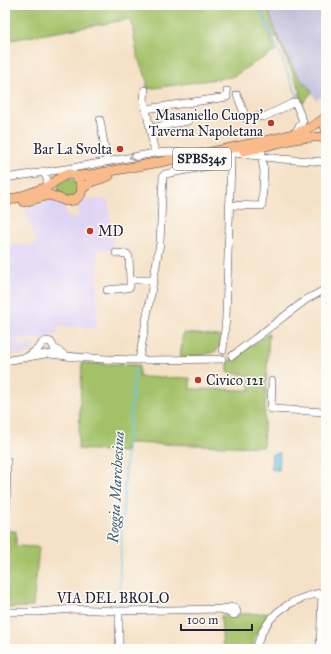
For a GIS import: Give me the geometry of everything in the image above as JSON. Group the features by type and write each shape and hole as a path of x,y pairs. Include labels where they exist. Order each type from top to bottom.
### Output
{"main road":[{"name":"SPBS345","path":"5,202 47,187 58,176 198,155 294,134 312,127 326,117"},
{"name":"SPBS345","path":"326,117 326,130"},
{"name":"SPBS345","path":"5,208 50,195 68,202 75,200 81,194 82,189 92,182 109,176 262,152 304,137 316,136 326,138"},
{"path":"73,173 80,181 82,189"},
{"path":"58,176 55,190 57,196 62,200"}],"street":[{"path":"145,90 144,100 155,153"},
{"path":"146,109 227,97 227,91"},
{"path":"237,95 247,120 257,116 264,117 294,102 296,103 303,121 294,134"},
{"path":"100,120 107,162"},
{"path":"150,128 188,121"},
{"path":"73,173 107,162 155,153 170,152 198,155"},
{"path":"230,204 262,206 264,171 262,152 326,162"},
{"path":"139,360 161,238 163,176 232,156 224,342 226,353"},
{"path":"43,172 58,176"},
{"path":"43,172 47,178 47,187"},
{"path":"5,178 43,172 58,176"},
{"path":"107,290 130,287 129,258 127,254 116,253"},
{"path":"130,280 154,280"},
{"path":"40,347 42,352 50,352 65,356 159,361 207,359 242,348 307,299 322,293 326,289"},
{"path":"26,358 40,347 43,342 48,341 52,344 50,352"},
{"path":"5,361 50,352"},
{"path":"272,382 271,409 326,412"},
{"path":"5,514 7,461"},
{"path":"256,649 264,628 279,612 296,600 324,592 320,649"},
{"name":"VIA DEL BROLO","path":"5,612 36,612 74,609 119,611 221,609"},
{"path":"119,611 119,649"}],"shaded area":[{"path":"268,5 326,5 326,94 316,100 311,90 301,80 295,70 271,21"},
{"path":"84,198 108,200 114,250 98,249 97,328 59,327 56,334 50,337 21,340 17,337 18,344 33,344 34,348 30,353 19,355 18,353 13,354 13,356 5,357 5,246 37,244 24,208 54,200 59,202 64,207 68,217 77,218 79,208"}],"green space":[{"path":"5,5 256,5 263,17 276,51 231,77 147,89 147,79 138,59 131,19 5,41"},
{"path":"260,5 268,5 272,22 286,53 301,80 312,92 303,103 299,93 301,92 277,36 274,37"},
{"path":"68,178 75,181 78,188 75,195 68,198 61,195 58,188 61,181"},
{"path":"183,333 220,336 220,346 212,353 180,358"},
{"path":"269,333 263,447 126,443 125,452 78,449 82,363 139,365 139,377 190,378 190,389 250,390 250,375 228,373 228,362"},
{"path":"5,531 16,531 16,546 39,547 33,607 5,608"},
{"path":"271,613 256,634 252,649 223,649 221,616 238,618 239,614"}],"water":[{"path":"276,453 280,453 279,470 271,469 272,454 276,455"}],"waterway":[{"path":"258,5 307,119"},
{"name":"Roggia Marchesina","path":"120,607 120,568 126,458 135,369"}],"place":[{"name":"Masaniello Cuopp' Taverna Napoletana","path":"271,123"},
{"name":"Bar La Svolta","path":"120,149"},
{"name":"MD","path":"90,231"},
{"name":"Civico 121","path":"198,380"}]}
